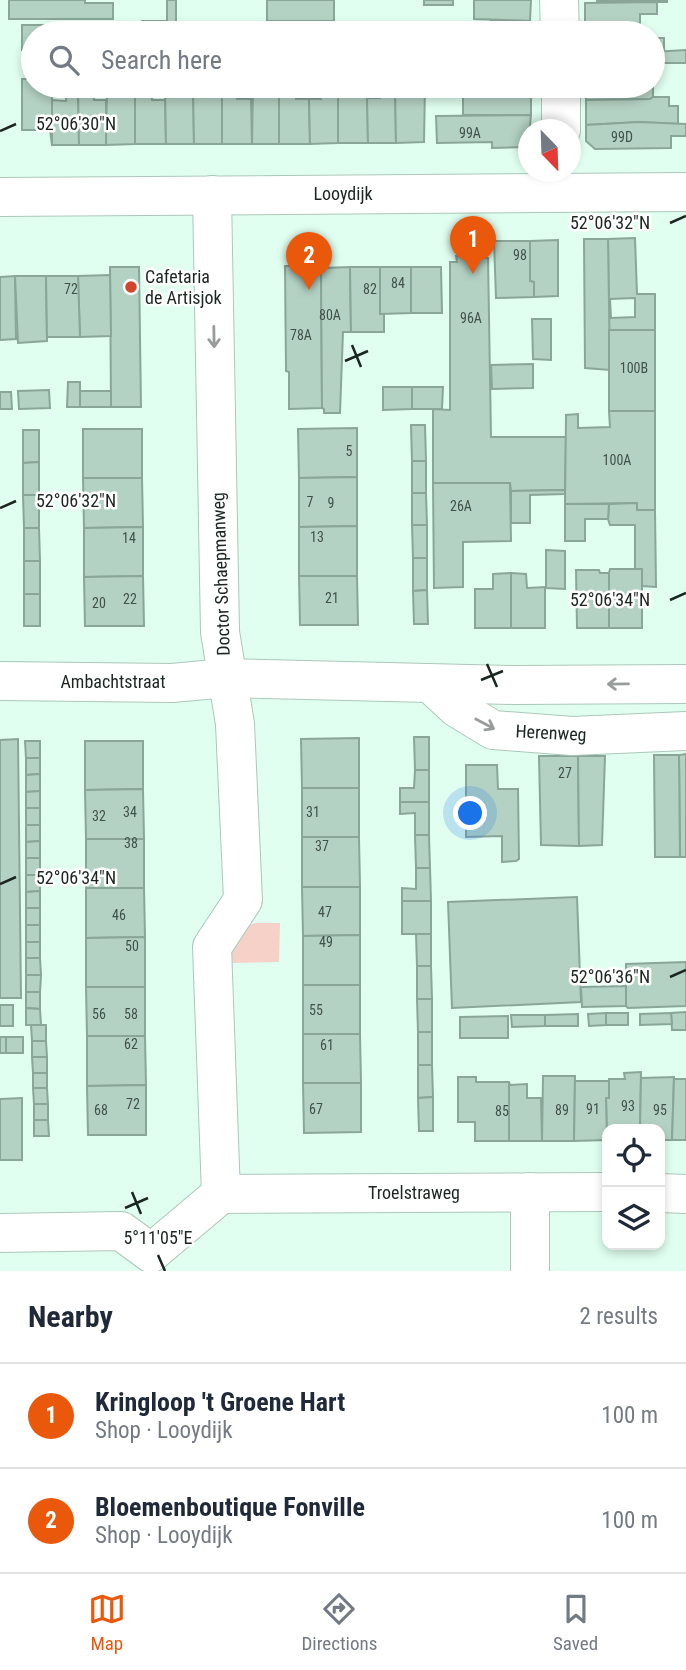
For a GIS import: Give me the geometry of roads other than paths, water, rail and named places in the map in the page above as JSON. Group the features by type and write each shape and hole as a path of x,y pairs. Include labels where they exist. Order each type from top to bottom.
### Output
{"street":[{"path":"559,0 560,21"},
{"path":"561,98 561,119"},
{"name":"Looydijk","path":"0,197 212,195 562,182 686,192"},
{"name":"Doctor Schaepmanweg","path":"212,195 220,632 234,724 243,900 212,947 221,1194"},
{"path":"226,678 431,684 686,684"},
{"name":"Ambachtstraat","path":"0,681 172,683 226,678"},
{"name":"Herenweg","path":"431,684 457,708 493,730 572,736 686,731"},
{"path":"530,1192 530,1271"},
{"name":"Troelstraweg","path":"221,1194 602,1192"},
{"path":"665,1193 686,1194"},
{"path":"0,1233 121,1231 151,1262 221,1194"}],"place":[{"name":"Kringloop 't Groene Hart","path":"473,274"},
{"name":"Cafetaria de Artisjok","path":"131,287"},
{"name":"Bloemenboutique Fonville","path":"309,290"}]}
